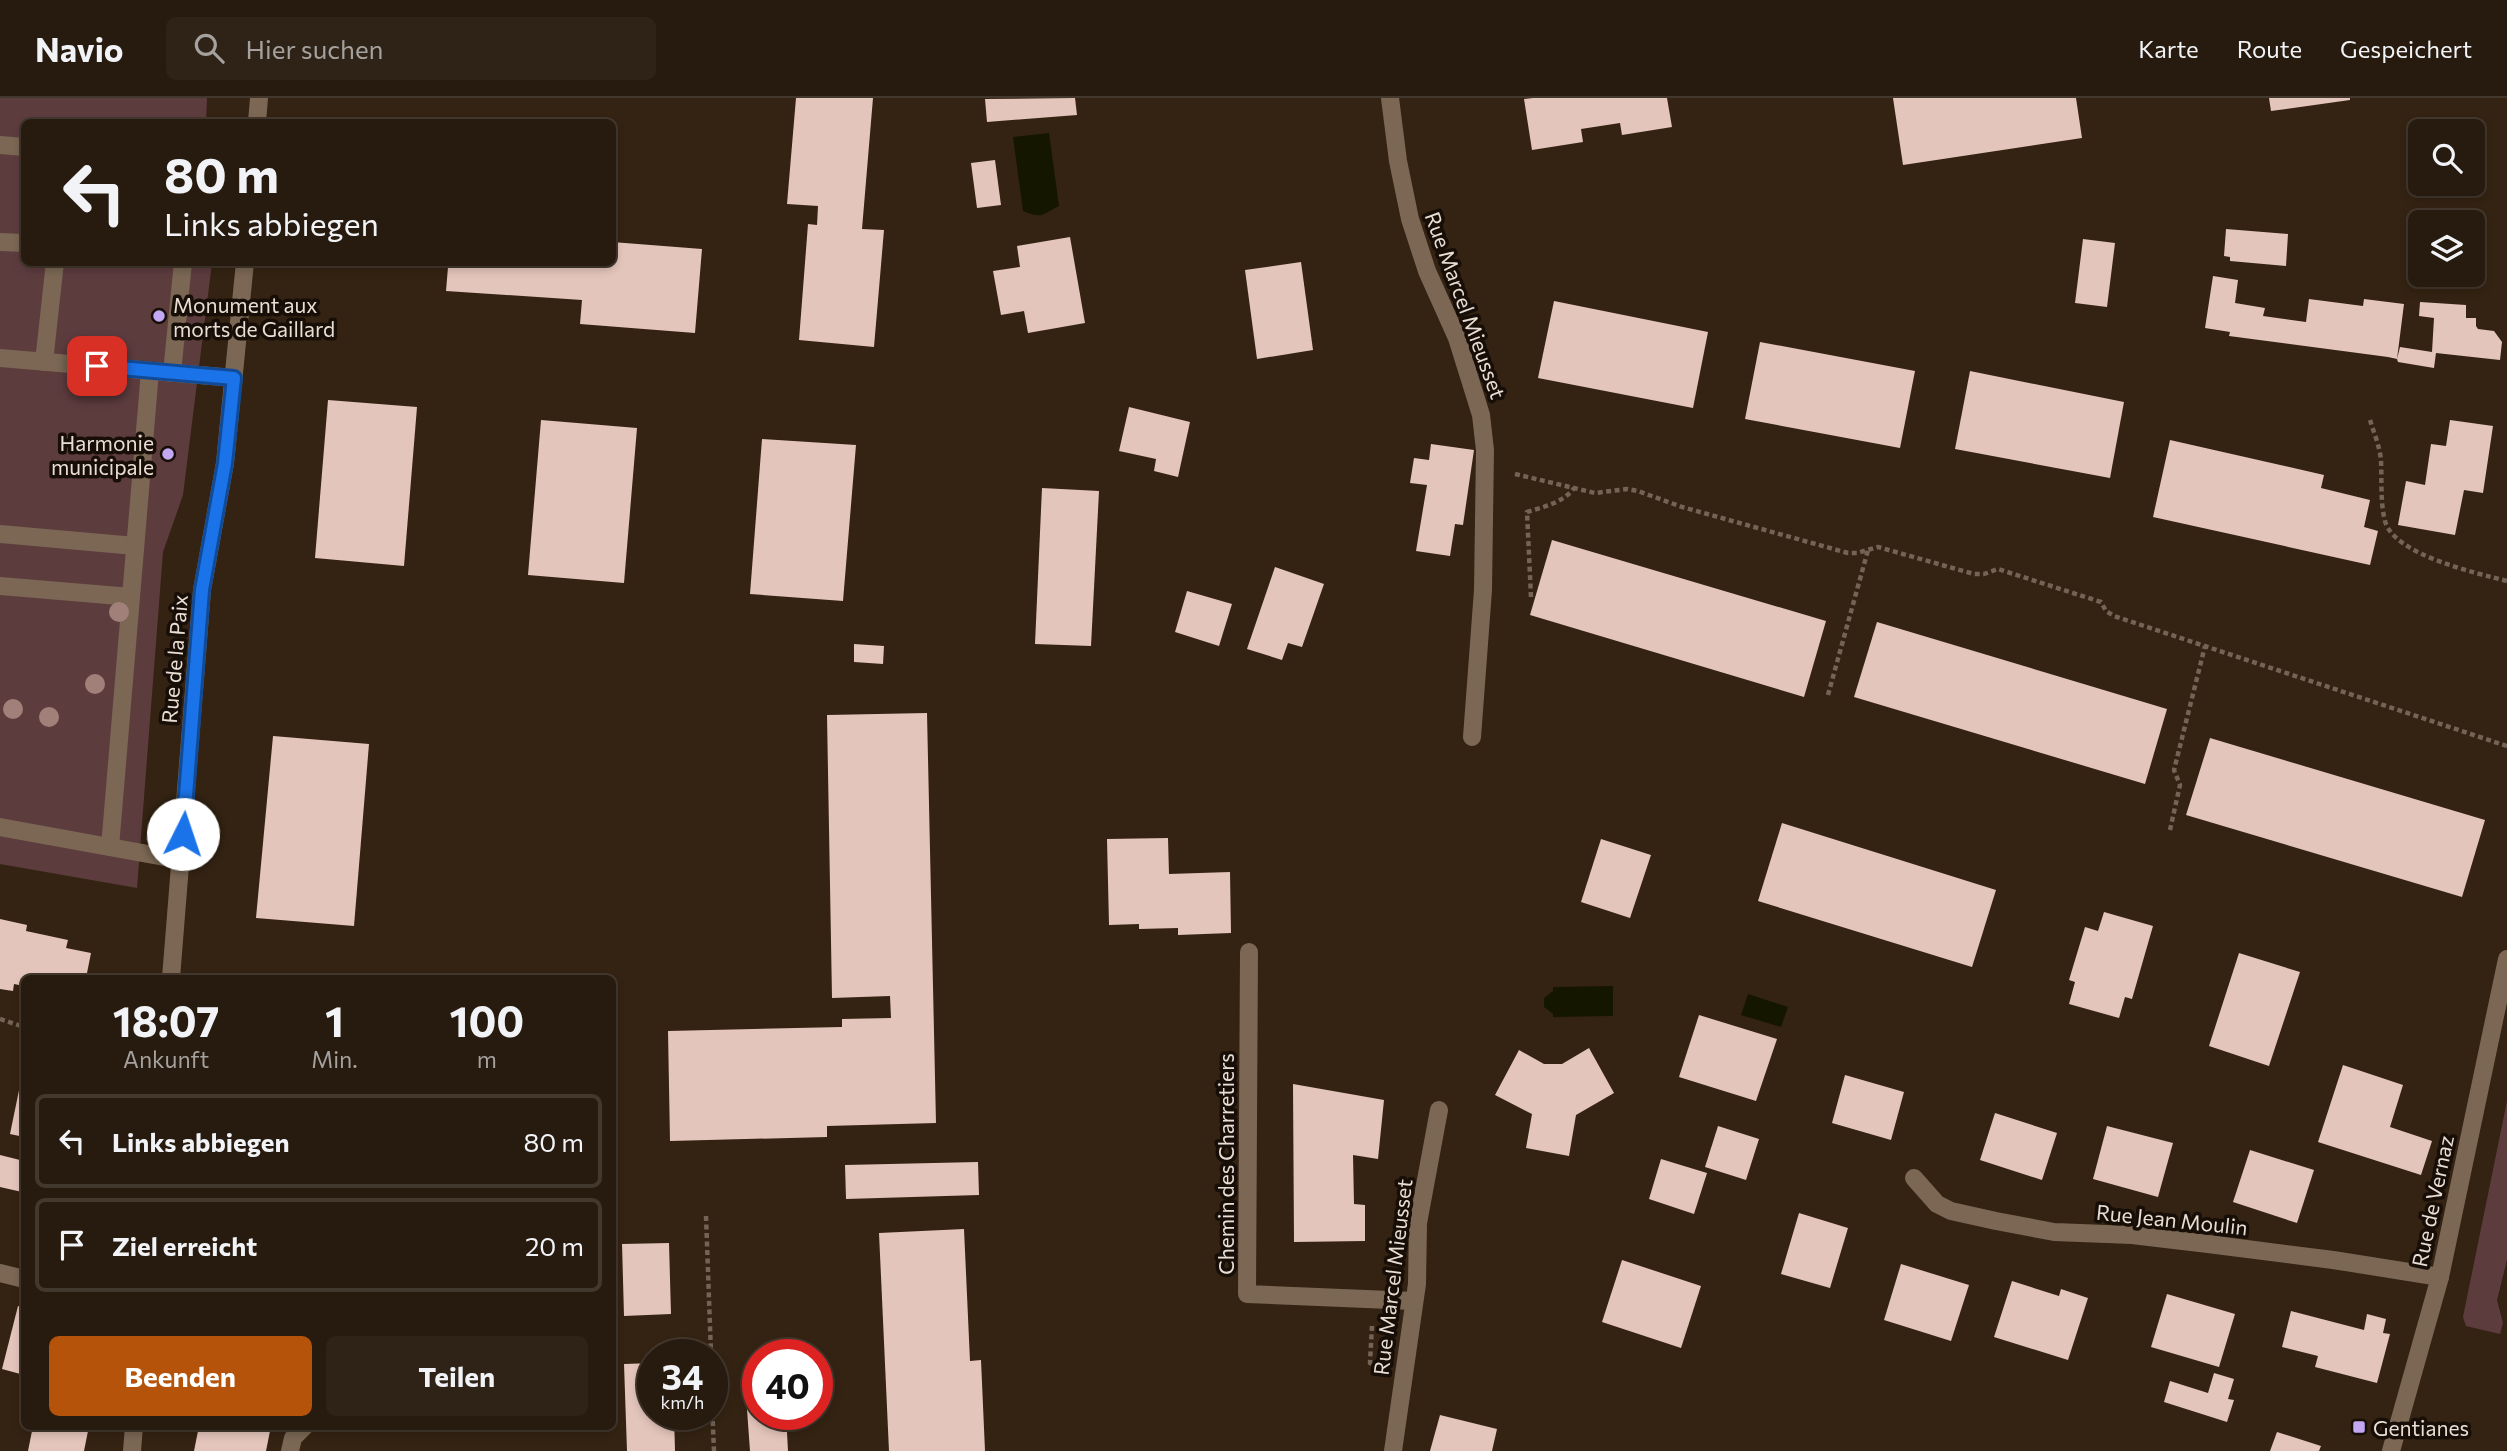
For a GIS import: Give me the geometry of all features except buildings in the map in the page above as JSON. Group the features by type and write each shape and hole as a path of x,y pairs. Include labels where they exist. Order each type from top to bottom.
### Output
{"street":[{"path":"257,119 259,98"},
{"name":"Rue Marcel Mieusset","path":"1390,98 1398,161 1410,219 1426,271 1457,338 1477,402 1485,450 1483,590 1472,737"},
{"path":"0,145 21,147"},
{"path":"0,242 21,243"},
{"path":"44,362 55,266"},
{"path":"172,373 183,266"},
{"name":"Rue de la Paix","path":"171,975 202,590 225,463 245,266"},
{"path":"0,358 234,378"},
{"path":"110,847 150,371"},
{"path":"0,534 135,547"},
{"path":"0,586 131,597"},
{"path":"0,827 181,860"},
{"name":"Chemin des Charretiers","path":"1249,952 1247,1294 1414,1301"},
{"name":"Rue de Vernaz","path":"2391,1451 2440,1277 2507,959"},
{"name":"Rue Marcel Mieusset","path":"1393,1451 1417,1284 1418,1223 1439,1110"},
{"name":"Rue Jean Moulin","path":"1913,1178 1937,1204 1951,1211 1996,1222 2054,1232 2132,1235 2208,1244 2440,1277"},
{"path":"0,1273 21,1278"},
{"path":"132,1451 134,1430"},
{"path":"290,1451 293,1438 301,1430"}],"path":[{"path":"2370,420 2380,452 2383,503 2389,530 2396,538 2422,554 2507,581"},
{"path":"1485,470 1525,475 1595,493 1627,489 1638,491 1682,507 1848,553 1878,547 1974,574 1998,569 2101,602 2106,611 2114,616 2507,746"},
{"path":"1531,597 1527,512 1556,502 1569,495 1574,487"},
{"path":"1828,695 1868,550"},
{"path":"2170,830 2180,785 2174,770 2205,646"},
{"path":"0,1019 21,1026"},
{"path":"706,1216 710,1339"},
{"path":"713,1430 714,1451"}],"shaded area":[{"path":"0,98 207,98 206,119 21,119 21,266 212,266 183,495 163,552 137,888 0,864"},
{"path":"1049,133 1059,206 1042,215 1035,215 1023,211 1013,137"},
{"path":"1613,986 1613,1016 1553,1017 1544,1007 1544,998 1553,991 1553,987"},
{"path":"1748,994 1788,1007 1781,1027 1741,1015"},
{"path":"2507,1101 2507,1260 2497,1300 2503,1323 2500,1334 2466,1326 2463,1317"}],"place":[{"name":"Monument aux morts de Gaillard","path":"159,316"},
{"name":"Harmonie municipale","path":"168,454"},
{"name":"Gentianes","path":"2359,1427"}],"route":[{"path":"97,366 234,378 225,463 202,590 183,834"}]}
